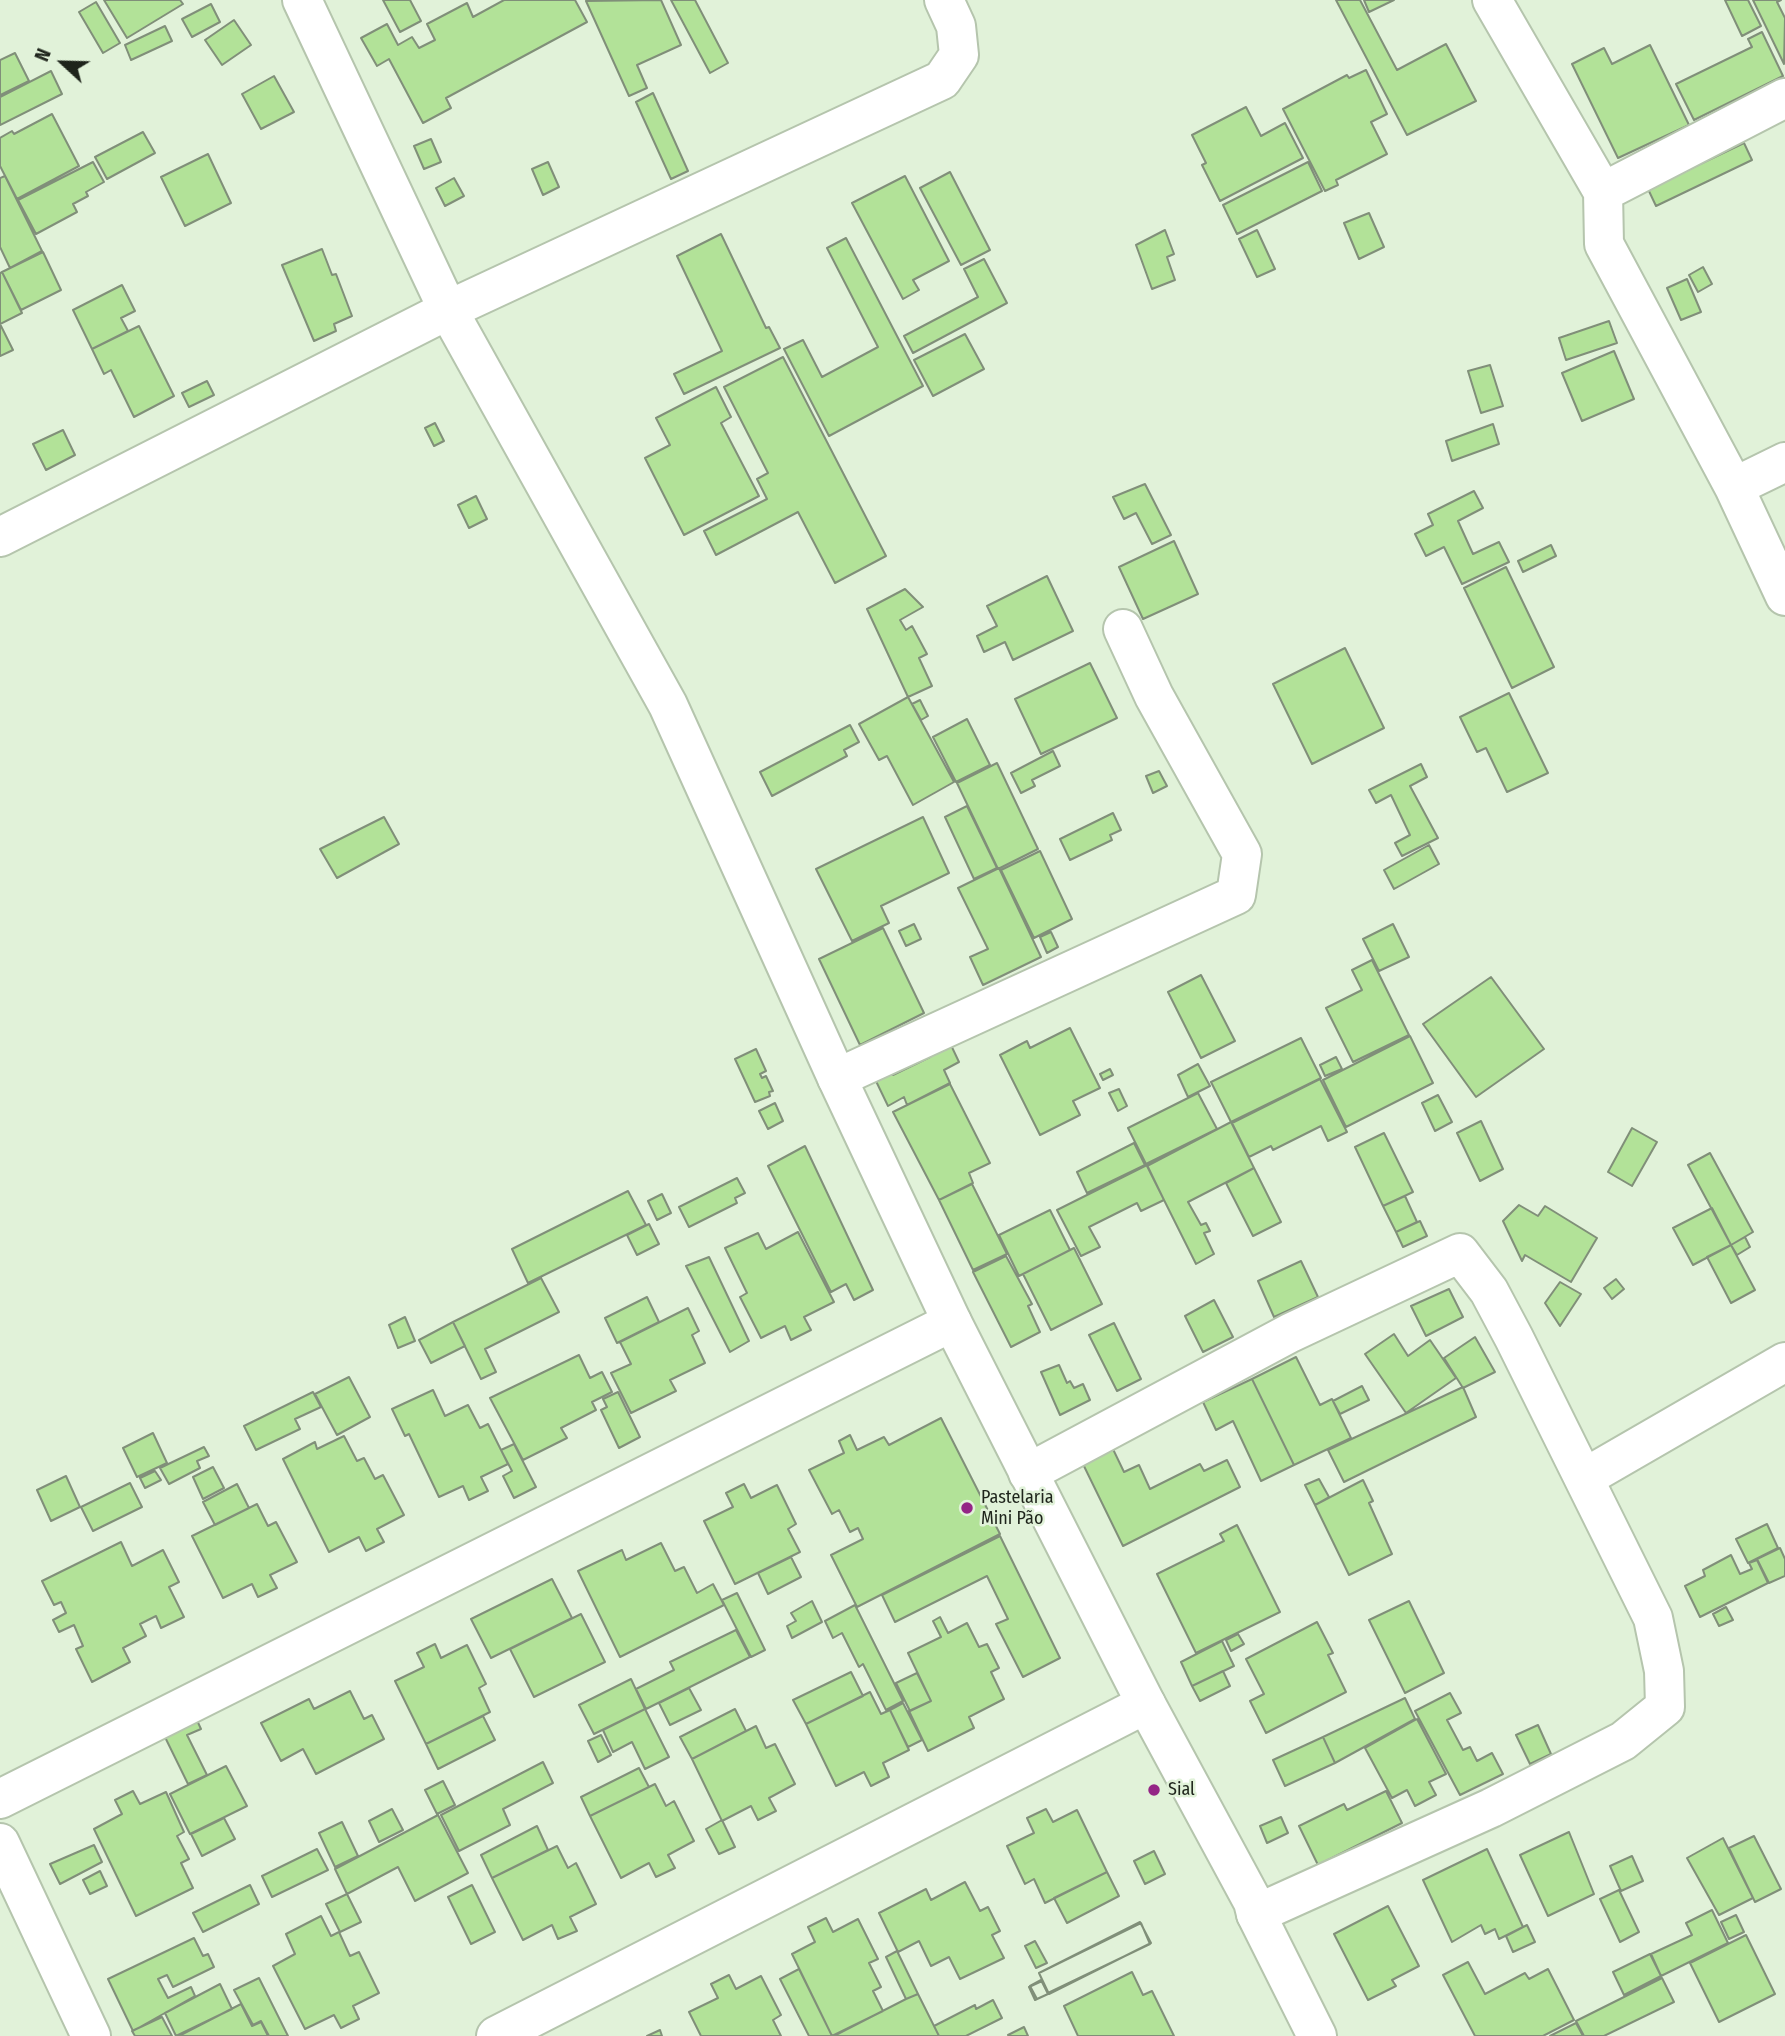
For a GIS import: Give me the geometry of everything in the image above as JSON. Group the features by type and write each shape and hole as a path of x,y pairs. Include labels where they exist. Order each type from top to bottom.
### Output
{"street":[{"path":"302,0 448,310 668,705 951,1322 1146,1704 1253,1902 1256,1914 1317,2036"},
{"path":"0,537 448,310 942,80 959,55 956,26 944,0"},
{"path":"1492,0 1603,192 1604,244 1734,487 1785,596"},
{"path":"1603,192 1785,99"},
{"path":"1734,487 1785,461"},
{"path":"837,1078 1236,895 1242,855 1154,696 1124,629"},
{"path":"1028,1473 1290,1333 1461,1253 1489,1291 1586,1477 1653,1618 1664,1671 1665,1707 1623,1741 1515,1796 1256,1914"},
{"path":"0,1798 951,1322"},
{"path":"1586,1477 1785,1362"},
{"path":"496,2036 1146,1704"},
{"path":"0,1843 91,2036"}],"building":[{"path":"104,0 180,0 183,4 127,38"},
{"path":"383,0 410,0 421,21 400,32"},
{"path":"504,0 575,0 587,22 446,98 451,108 423,123 389,59 377,66 361,38 387,24 398,45 412,37 419,48 435,40 427,24 467,3 473,17"},
{"path":"661,0 681,45 637,65 647,88 629,96 586,1"},
{"path":"671,0 695,0 728,63 710,73"},
{"path":"1336,0 1360,0 1397,70 1446,44 1476,101 1407,135"},
{"path":"1364,0 1394,0 1369,12"},
{"path":"1725,0 1748,0 1761,26 1742,36"},
{"path":"1753,0 1781,0 1777,2 1785,18 1784,64"},
{"path":"96,2 120,43 103,53 79,12"},
{"path":"211,4 220,22 192,37 182,19"},
{"path":"234,20 251,45 222,65 205,40"},
{"path":"165,26 172,41 131,60 125,45"},
{"path":"1762,32 1783,76 1694,120 1676,84 1752,47 1748,39"},
{"path":"1650,45 1689,125 1618,158 1572,64 1604,48 1612,64"},
{"path":"15,53 29,81 0,95 0,60"},
{"path":"1366,70 1387,114 1371,122 1387,154 1336,180 1338,185 1325,191 1283,109 1347,75 1349,78"},
{"path":"51,71 62,94 0,125 0,97"},
{"path":"274,76 294,112 261,129 242,94"},
{"path":"653,93 688,171 671,179 636,102"},
{"path":"1246,107 1261,136 1285,123 1303,158 1220,201 1202,165 1206,163 1192,135"},
{"path":"52,114 79,166 17,199 0,166 0,138 12,131 14,134"},
{"path":"143,132 155,153 107,179 95,157"},
{"path":"431,139 441,162 424,169 414,146"},
{"path":"1744,143 1752,160 1656,206 1648,189"},
{"path":"208,154 231,203 185,226 161,177"},
{"path":"93,162 104,182 86,192 88,196 73,204 77,212 36,234 18,200"},
{"path":"548,162 559,187 543,195 532,169"},
{"path":"1308,162 1322,191 1237,234 1223,205"},
{"path":"950,172 990,250 961,265 920,188"},
{"path":"5,176 42,251 10,268 0,247 0,178"},
{"path":"905,176 949,261 913,280 919,290 903,299 852,203"},
{"path":"454,178 464,196 445,206 436,188"},
{"path":"1369,213 1384,247 1359,259 1344,223"},
{"path":"1165,230 1174,254 1167,257 1175,280 1152,289 1136,245"},
{"path":"1257,230 1275,269 1257,277 1239,239"},
{"path":"721,234 766,328 769,327 780,348 684,394 674,374 722,351 677,256"},
{"path":"846,238 923,386 829,436 784,349 803,340 822,377 878,347 827,248"},
{"path":"322,249 332,275 336,274 352,316 334,324 336,331 314,341 282,265"},
{"path":"43,252 61,290 21,310 2,272"},
{"path":"984,259 1007,303 913,353 904,336 978,297 964,269"},
{"path":"1703,267 1712,284 1698,292 1689,275"},
{"path":"2,272 22,313 0,324 0,273"},
{"path":"1687,279 1701,312 1681,320 1667,288"},
{"path":"122,285 135,311 121,318 128,331 92,349 73,310"},
{"path":"1609,321 1617,343 1566,360 1559,338"},
{"path":"0,324 13,350 0,356"},
{"path":"139,326 174,396 134,417 111,370 104,374 92,349"},
{"path":"965,334 984,369 933,396 914,360"},
{"path":"1614,351 1634,399 1582,421 1562,373"},
{"path":"783,357 886,556 835,583 798,512 716,555 704,531 767,499 757,479 768,473 724,387"},
{"path":"1490,365 1503,406 1481,413 1468,371"},
{"path":"207,381 214,395 189,407 182,393"},
{"path":"716,387 731,417 721,423 759,496 684,535 645,458 670,445 656,418"},
{"path":"435,423 444,441 434,446 425,428"},
{"path":"1493,424 1499,444 1452,461 1446,441"},
{"path":"63,430 75,455 46,470 33,444"},
{"path":"1145,484 1171,535 1152,544 1136,513 1124,519 1113,497"},
{"path":"1474,491 1483,508 1458,521 1473,554 1499,542 1509,562 1462,584 1444,547 1426,556 1415,534 1433,525 1428,514"},
{"path":"476,496 487,519 469,528 458,505"},
{"path":"1174,541 1198,594 1143,619 1119,567"},
{"path":"1551,545 1556,556 1523,572 1518,561"},
{"path":"1506,567 1554,667 1512,688 1464,588"},
{"path":"1047,576 1073,631 1013,660 1005,642 984,652 977,636 997,626 987,606"},
{"path":"905,589 923,607 900,620 906,630 912,626 927,654 919,658 932,686 908,697 867,609"},
{"path":"1345,648 1384,728 1312,764 1273,684"},
{"path":"1090,663 1117,718 1041,754 1015,699"},
{"path":"1509,693 1548,773 1507,792 1486,748 1477,752 1460,717"},
{"path":"908,697 954,782 913,805 887,756 879,760 859,724"},
{"path":"920,700 928,716 921,720 912,704"},
{"path":"967,719 990,765 956,782 933,737"},
{"path":"850,725 859,742 844,750 847,756 772,796 760,772"},
{"path":"1053,751 1060,766 1032,780 1035,786 1021,793 1011,773"},
{"path":"997,763 1038,849 998,869 957,783"},
{"path":"1421,764 1427,777 1410,786 1438,838 1402,856 1395,843 1410,835 1391,795 1376,803 1369,790"},
{"path":"1159,771 1167,786 1153,793 1146,776"},
{"path":"967,806 997,868 974,879 945,817"},
{"path":"1113,813 1121,830 1110,835 1112,840 1070,860 1060,839"},
{"path":"384,817 399,844 337,878 320,849"},
{"path":"923,817 949,873 881,906 889,923 852,941 816,869"},
{"path":"1429,845 1439,864 1394,889 1384,870"},
{"path":"1040,851 1072,919 1034,938 1001,870"},
{"path":"999,868 1041,957 983,985 970,957 988,949 958,888"},
{"path":"914,924 921,939 906,946 899,931"},
{"path":"1393,924 1409,957 1379,971 1363,939"},
{"path":"883,928 924,1013 860,1045 819,959"},
{"path":"1051,932 1058,947 1047,953 1040,937"},
{"path":"1372,960 1409,1035 1353,1062 1326,1008 1362,990 1352,970"},
{"path":"1201,975 1235,1041 1201,1058 1168,992"},
{"path":"1491,977 1544,1049 1476,1097 1423,1024"},
{"path":"1070,1028 1100,1088 1073,1101 1080,1115 1040,1135 1000,1055 1027,1041 1030,1048"},
{"path":"1410,1036 1433,1083 1346,1127 1323,1080"},
{"path":"1301,1038 1321,1078 1231,1122 1211,1082"},
{"path":"949,1041 959,1062 944,1070 950,1083 907,1105 904,1097 888,1106 875,1079 890,1072 893,1075 930,1057"},
{"path":"756,1049 766,1071 760,1074 762,1078 766,1076 773,1091 769,1092 770,1096 755,1102 735,1059"},
{"path":"1336,1057 1342,1069 1325,1076 1320,1065"},
{"path":"1198,1064 1210,1086 1188,1097 1178,1075"},
{"path":"1110,1069 1113,1075 1103,1080 1100,1074"},
{"path":"1320,1079 1347,1132 1328,1141 1321,1126 1273,1150 1271,1146 1249,1157 1232,1123"},
{"path":"950,1084 990,1163 969,1173 973,1183 939,1200 893,1112"},
{"path":"1119,1089 1127,1106 1118,1111 1109,1093"},
{"path":"1198,1093 1217,1129 1146,1164 1128,1128"},
{"path":"1438,1095 1452,1122 1435,1131 1422,1103"},
{"path":"775,1103 783,1121 768,1129 759,1111"},
{"path":"1481,1121 1503,1169 1480,1181 1457,1133"},
{"path":"1231,1122 1254,1168 1188,1202 1201,1225 1206,1223 1210,1231 1204,1233 1214,1254 1196,1264 1147,1166"},
{"path":"1632,1128 1657,1142 1632,1186 1608,1172"},
{"path":"1384,1133 1413,1192 1383,1206 1355,1147"},
{"path":"1134,1143 1145,1165 1087,1193 1077,1172"},
{"path":"805,1146 873,1290 854,1300 846,1284 831,1292 768,1166"},
{"path":"1710,1153 1753,1232 1731,1245 1688,1165"},
{"path":"1147,1165 1164,1200 1141,1211 1137,1203 1089,1227 1100,1247 1081,1256 1057,1210"},
{"path":"1254,1168 1281,1222 1253,1236 1226,1183"},
{"path":"737,1178 745,1193 735,1198 737,1203 689,1227 679,1207"},
{"path":"972,1184 1007,1254 973,1270 939,1200"},
{"path":"628,1191 646,1225 528,1283 512,1249"},
{"path":"662,1194 671,1213 657,1220 648,1201"},
{"path":"1405,1196 1417,1222 1396,1232 1383,1206"},
{"path":"1519,1205 1538,1216 1545,1206 1597,1238 1571,1282 1525,1255 1522,1261 1503,1221"},
{"path":"1712,1208 1731,1245 1693,1265 1673,1228"},
{"path":"1050,1210 1070,1250 1019,1276 999,1235"},
{"path":"1420,1221 1427,1236 1403,1247 1396,1232"},
{"path":"649,1224 659,1244 637,1255 627,1235"},
{"path":"798,1232 834,1302 804,1317 811,1330 791,1340 785,1326 761,1338 740,1297 747,1293 725,1248 758,1233 766,1249"},
{"path":"1745,1237 1750,1247 1737,1255 1731,1245"},
{"path":"1731,1245 1755,1290 1731,1303 1707,1257"},
{"path":"1074,1248 1102,1304 1051,1330 1023,1274"},
{"path":"1006,1256 1032,1304 1028,1306 1040,1332 1011,1347 973,1272"},
{"path":"709,1257 749,1341 730,1352 686,1266"},
{"path":"1301,1261 1318,1297 1274,1317 1258,1281"},
{"path":"541,1278 559,1312 485,1349 496,1372 481,1379 453,1322"},
{"path":"1616,1279 1624,1289 1612,1299 1604,1288"},
{"path":"1560,1282 1581,1294 1560,1326 1545,1303"},
{"path":"1449,1289 1463,1317 1426,1336 1411,1306"},
{"path":"647,1297 659,1322 617,1343 605,1318"},
{"path":"1214,1300 1233,1337 1203,1352 1185,1316"},
{"path":"688,1308 699,1331 692,1335 705,1363 670,1380 676,1391 631,1413 611,1373 631,1364 620,1342"},
{"path":"405,1317 415,1341 398,1348 389,1325"},
{"path":"453,1322 465,1346 431,1363 419,1340"},
{"path":"1114,1323 1141,1379 1117,1391 1089,1335"},
{"path":"1394,1334 1408,1356 1430,1340 1456,1378 1406,1413 1365,1354"},
{"path":"1475,1337 1495,1372 1463,1388 1444,1358"},
{"path":"579,1355 590,1378 602,1372 612,1392 592,1402 596,1410 561,1428 567,1438 523,1460 490,1398"},
{"path":"1296,1357 1320,1405 1332,1399 1351,1438 1294,1465 1252,1379"},
{"path":"1059,1365 1067,1383 1070,1381 1074,1388 1083,1384 1090,1400 1060,1415 1041,1372"},
{"path":"349,1377 370,1417 337,1435 315,1394"},
{"path":"1252,1379 1294,1465 1261,1481 1233,1421 1216,1430 1203,1402"},
{"path":"1362,1386 1369,1400 1340,1414 1333,1401"},
{"path":"1463,1387 1476,1417 1344,1482 1328,1450"},
{"path":"433,1390 445,1416 468,1405 480,1428 488,1424 508,1464 481,1477 488,1491 469,1500 463,1486 439,1497 409,1434 405,1436 392,1409"},
{"path":"313,1392 321,1407 295,1419 300,1429 256,1450 244,1426"},
{"path":"618,1392 640,1437 619,1448 601,1410 607,1407 603,1399"},
{"path":"941,1418 1000,1534 857,1607 831,1555 863,1539 858,1528 850,1532 839,1510 832,1514 809,1470 844,1453 839,1441 850,1435 857,1450 884,1437 889,1445"},
{"path":"153,1433 167,1463 137,1477 123,1448"},
{"path":"344,1436 357,1461 364,1458 375,1479 383,1475 404,1515 377,1529 384,1542 366,1551 359,1537 329,1552 283,1459 315,1442 317,1449"},
{"path":"514,1444 536,1487 514,1498 503,1476 512,1471 501,1450"},
{"path":"1111,1445 1124,1472 1139,1465 1150,1489 1200,1464 1204,1471 1227,1460 1240,1487 1123,1546 1081,1460"},
{"path":"204,1447 209,1456 197,1461 200,1468 169,1484 160,1468"},
{"path":"213,1467 224,1488 203,1499 193,1477"},
{"path":"155,1471 161,1480 145,1488 140,1478"},
{"path":"66,1476 80,1507 51,1521 37,1490"},
{"path":"1319,1479 1329,1497 1315,1505 1305,1485"},
{"path":"1363,1480 1373,1501 1369,1503 1392,1554 1349,1575 1315,1505"},
{"path":"130,1483 142,1507 93,1531 81,1507"},
{"path":"237,1484 249,1508 215,1525 203,1502"},
{"path":"744,1484 751,1498 777,1485 796,1524 788,1529 800,1552 735,1584 704,1521 733,1507 726,1493"},
{"path":"257,1504 268,1526 276,1522 297,1562 270,1575 277,1588 258,1597 252,1584 223,1598 192,1536"},
{"path":"1767,1524 1778,1548 1748,1563 1736,1539"},
{"path":"1237,1525 1280,1612 1196,1653 1157,1574 1224,1541 1220,1534"},
{"path":"1000,1536 1060,1658 1023,1677 996,1624 1008,1619 987,1576 895,1622 882,1595"},
{"path":"121,1542 132,1566 163,1550 179,1582 169,1587 184,1617 161,1628 156,1616 140,1624 146,1636 123,1648 130,1662 92,1682 76,1649 83,1646 74,1625 59,1632 53,1620 66,1613 61,1602 54,1605 42,1581"},
{"path":"661,1543 675,1571 684,1567 697,1593 713,1584 724,1605 620,1657 578,1571 622,1550 626,1560"},
{"path":"1780,1548 1785,1559 1785,1576 1769,1583 1757,1559"},
{"path":"1731,1555 1740,1574 1752,1569 1749,1563 1757,1560 1768,1583 1700,1617 1685,1586 1705,1576 1703,1570"},
{"path":"791,1557 801,1577 768,1594 758,1573"},
{"path":"552,1579 572,1618 491,1658 471,1619"},
{"path":"737,1593 765,1650 751,1657 722,1600"},
{"path":"812,1601 822,1622 792,1638 787,1626 796,1621 791,1613"},
{"path":"1409,1601 1444,1673 1405,1693 1369,1620"},
{"path":"855,1605 903,1701 886,1710 863,1664 859,1667 842,1633 833,1638 825,1621"},
{"path":"1726,1607 1733,1620 1719,1626 1713,1614"},
{"path":"581,1614 605,1662 534,1697 510,1649"},
{"path":"940,1617 948,1633 967,1623 979,1647 987,1644 999,1668 991,1672 1004,1699 969,1717 974,1728 928,1751 909,1711 931,1701 908,1653 941,1637 933,1621"},
{"path":"1317,1622 1333,1653 1328,1655 1346,1692 1266,1733 1250,1701 1264,1694 1246,1659"},
{"path":"736,1630 750,1657 646,1709 636,1689 674,1670 670,1662"},
{"path":"1238,1634 1244,1644 1231,1651 1226,1640"},
{"path":"1222,1641 1234,1666 1192,1686 1181,1662"},
{"path":"435,1644 441,1658 467,1645 486,1684 479,1688 490,1712 426,1744 395,1681 424,1667 417,1653"},
{"path":"1223,1671 1230,1686 1200,1701 1192,1686"},
{"path":"851,1672 863,1696 806,1724 793,1700"},
{"path":"917,1673 931,1701 910,1711 896,1683"},
{"path":"631,1679 645,1709 594,1734 579,1705"},
{"path":"689,1688 701,1710 670,1725 659,1703"},
{"path":"350,1691 364,1719 372,1715 384,1739 316,1774 303,1749 281,1761 261,1723 309,1699 314,1709"},
{"path":"870,1692 881,1714 890,1710 909,1750 883,1763 889,1777 871,1786 864,1772 836,1786 806,1724"},
{"path":"1450,1693 1461,1713 1447,1720 1463,1750 1470,1747 1477,1761 1492,1753 1503,1774 1460,1795 1415,1711"},
{"path":"1405,1698 1415,1719 1335,1763 1323,1737"},
{"path":"903,1703 922,1740 908,1747 890,1710"},
{"path":"645,1709 669,1757 645,1769 632,1742 613,1752 603,1730"},
{"path":"735,1709 746,1731 692,1759 680,1737"},
{"path":"194,1714 201,1729 187,1735 207,1775 188,1784 162,1731"},
{"path":"483,1716 495,1740 438,1769 426,1744"},
{"path":"1417,1719 1446,1774 1429,1782 1436,1795 1415,1806 1407,1790 1392,1798 1365,1748"},
{"path":"1538,1725 1551,1754 1530,1764 1516,1735"},
{"path":"756,1726 766,1748 775,1744 795,1784 769,1798 776,1811 758,1820 751,1806 722,1821 692,1759"},
{"path":"601,1735 611,1755 598,1762 588,1741"},
{"path":"1323,1737 1335,1763 1285,1786 1273,1760"},
{"path":"543,1762 553,1783 503,1809 510,1825 459,1851 441,1815"},
{"path":"226,1766 247,1806 190,1834 170,1794"},
{"path":"639,1768 649,1787 590,1816 581,1797"},
{"path":"443,1781 455,1805 437,1814 425,1790"},
{"path":"655,1784 666,1806 674,1801 694,1841 668,1855 675,1868 656,1877 649,1863 621,1878 590,1816"},
{"path":"133,1791 140,1804 166,1792 184,1832 177,1836 189,1859 181,1863 193,1888 136,1916 94,1829 122,1814 115,1800"},
{"path":"1386,1791 1402,1823 1318,1865 1299,1826 1344,1804 1347,1810"},
{"path":"392,1809 403,1830 379,1842 369,1821"},
{"path":"1046,1809 1053,1822 1077,1810 1107,1872 1045,1903 1034,1879 1025,1884 1007,1846 1034,1833 1027,1818"},
{"path":"438,1815 468,1873 415,1901 398,1867 347,1894 335,1869"},
{"path":"1281,1817 1288,1833 1267,1843 1260,1826"},
{"path":"224,1818 235,1839 202,1856 191,1834"},
{"path":"722,1820 735,1847 719,1854 706,1829"},
{"path":"342,1822 358,1856 335,1867 319,1833"},
{"path":"537,1826 548,1850 492,1878 481,1855"},
{"path":"1569,1832 1594,1894 1548,1916 1520,1855"},
{"path":"1754,1836 1781,1889 1755,1902 1729,1848"},
{"path":"1723,1838 1753,1898 1719,1915 1687,1858"},
{"path":"94,1845 102,1862 60,1884 50,1864"},
{"path":"557,1846 568,1868 576,1863 596,1904 570,1917 577,1931 558,1939 552,1925 523,1940 492,1878"},
{"path":"317,1849 328,1870 272,1897 262,1876"},
{"path":"1487,1849 1523,1927 1499,1939 1495,1929 1485,1934 1481,1925 1452,1942 1423,1880"},
{"path":"1154,1851 1165,1874 1145,1884 1134,1861"},
{"path":"1632,1856 1643,1881 1621,1891 1610,1866"},
{"path":"100,1871 107,1886 90,1894 83,1880"},
{"path":"1107,1872 1119,1896 1067,1923 1054,1898"},
{"path":"965,1882 980,1911 988,1907 1000,1931 992,1935 1004,1958 960,1979 949,1957 931,1966 919,1941 898,1952 879,1913 926,1889 931,1900"},
{"path":"250,1885 259,1904 203,1932 193,1913"},
{"path":"472,1885 495,1932 471,1944 448,1897"},
{"path":"1619,1890 1639,1932 1620,1942 1600,1899"},
{"path":"347,1894 361,1922 340,1932 326,1904"},
{"path":"1388,1906 1419,1966 1392,1980 1396,1986 1368,2000 1334,1934"},
{"path":"1712,1910 1728,1943 1661,1976 1651,1954 1692,1935 1686,1923"},
{"path":"1736,1915 1744,1932 1729,1939 1721,1922"},
{"path":"321,1916 331,1936 339,1932 350,1956 359,1952 379,1993 353,2006 359,2019 341,2028 334,2015 305,2029 273,1966 295,1954 286,1934"},
{"path":"826,1918 833,1932 858,1919 878,1959 869,1963 881,1987 873,1991 883,2011 832,2036 792,1954 815,1942 808,1927"},
{"path":"1140,1922 1151,1943 1049,1994 1039,1973"},
{"path":"1141,1923 1150,1944 1048,1993 1039,1973"},
{"path":"1527,1925 1535,1942 1513,1952 1506,1936"},
{"path":"1746,1935 1775,1994 1719,2022 1690,1963"},
{"path":"194,1938 203,1956 208,1954 214,1967 173,1987 167,1975 158,1979 168,1998 191,1987 195,1996 133,2031 108,1979"},
{"path":"1035,1941 1047,1963 1036,1968 1025,1946"},
{"path":"897,1951 918,1994 906,1999 886,1957"},
{"path":"1650,1954 1661,1976 1624,1995 1613,1972"},
{"path":"1468,1962 1485,1994 1525,1973 1529,1979 1548,1969 1574,2020 1543,2036 1475,2036 1443,1975"},
{"path":"799,1969 832,2036 809,2036 780,1979"},
{"path":"1132,1972 1143,1995 1152,1991 1174,2036 1078,2036 1064,2006"},
{"path":"729,1975 736,1989 761,1976 781,2015 773,2020 781,2036 701,2036 689,2012 718,1998 711,1984"},
{"path":"259,1978 288,2036 269,2036 261,2021 253,2025 234,1990"},
{"path":"1662,1978 1674,2002 1604,2036 1584,2036 1576,2021"},
{"path":"1041,1980 1048,1994 1037,1999 1030,1986"},
{"path":"1042,1981 1048,1994 1035,2000 1029,1987"},
{"path":"220,1984 232,2009 176,2036 165,2013"},
{"path":"918,1994 939,2036 834,2036 906,1999"},
{"path":"993,2000 1002,2018 966,2036 939,2036 934,2026 975,2005 976,2009"},
{"path":"241,2004 252,2026 261,2022 268,2036 179,2036"},
{"path":"162,2017 172,2036 135,2036 132,2031"},
{"path":"1576,2023 1583,2036 1550,2036"},
{"path":"1024,2027 1028,2036 1008,2035"},
{"path":"660,2030 662,2036 647,2036"}],"place":[{"name":"Pastelaria Mini Pão","path":"967,1508"},
{"name":"Sial","path":"1154,1790"}]}
